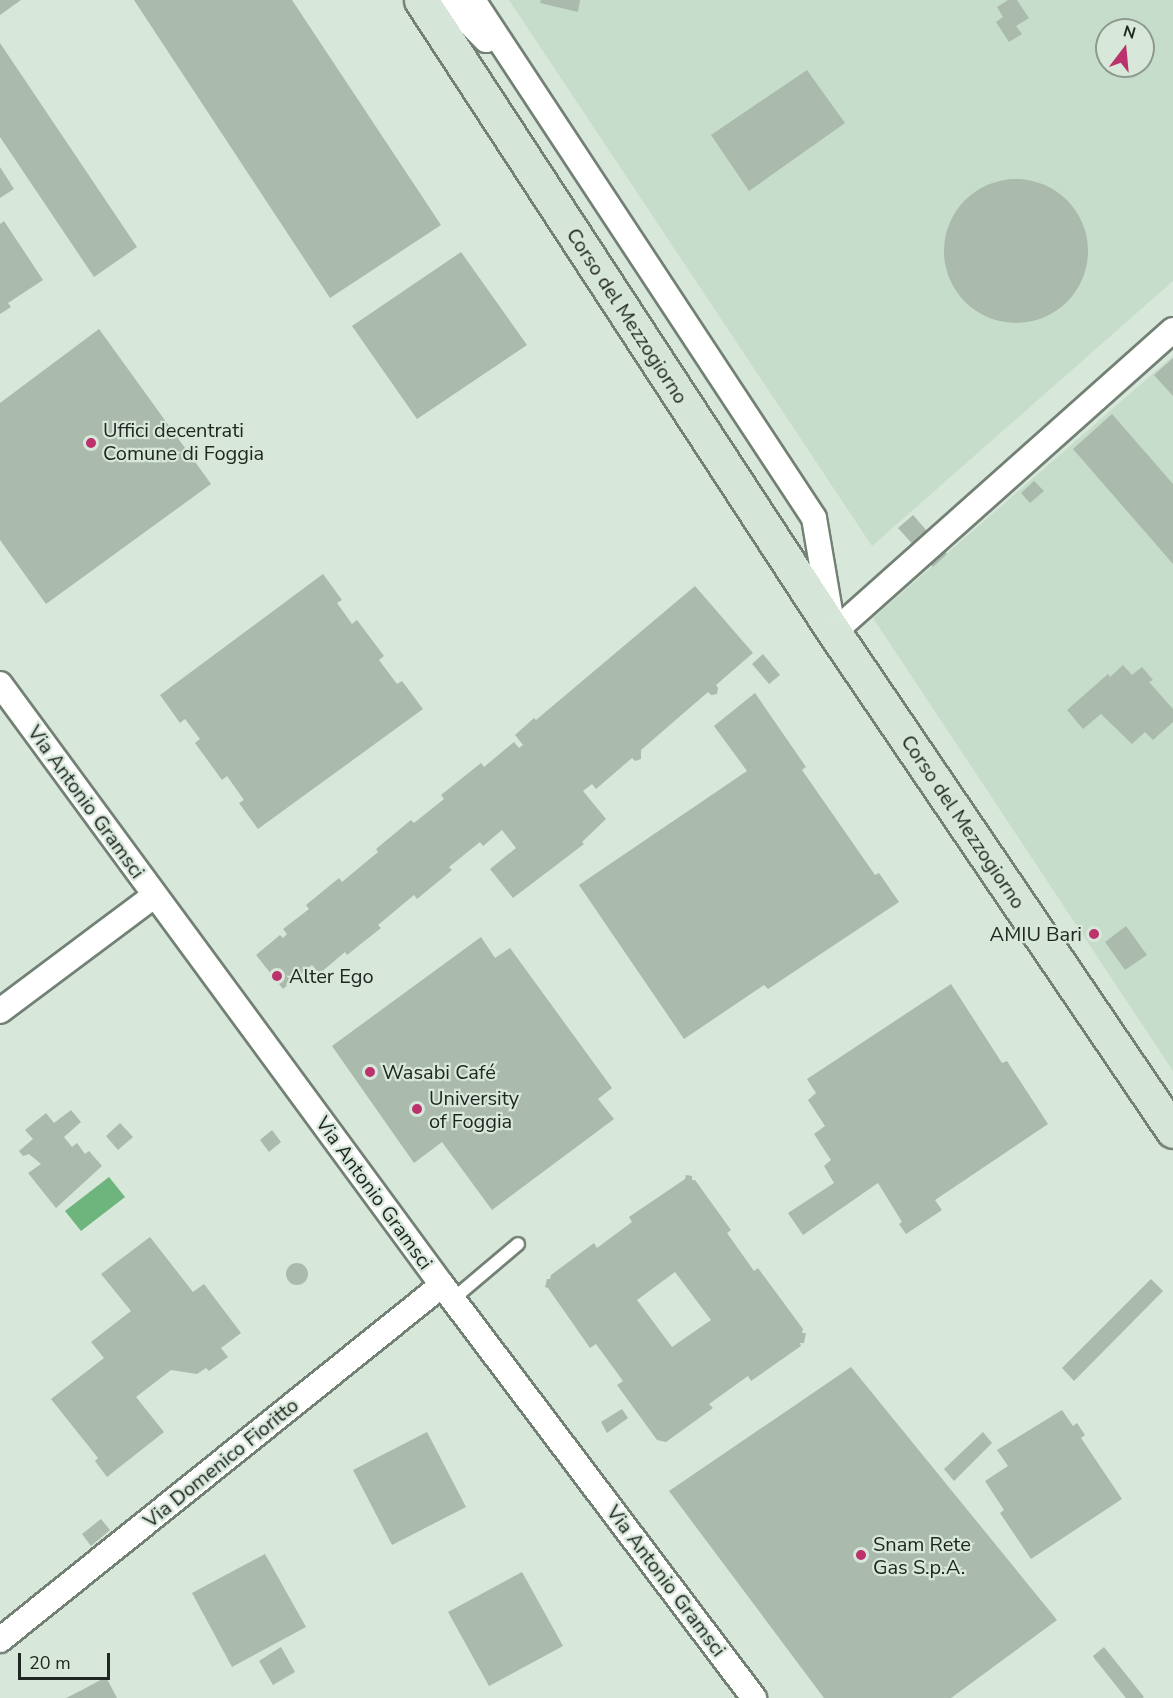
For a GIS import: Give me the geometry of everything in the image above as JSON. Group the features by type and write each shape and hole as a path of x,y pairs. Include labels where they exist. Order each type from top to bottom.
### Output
{"main road":[{"name":"Corso del Mezzogiorno","path":"422,0 834,632 1172,1128"}],"street":[{"path":"447,0 528,83"},
{"name":"Corso del Mezzogiorno","path":"473,0 814,518 834,632"},
{"path":"834,632 1173,330"},
{"name":"Via Antonio Gramsci","path":"0,684 448,1292 754,1698"},
{"path":"0,1011 154,896"},
{"name":"Via Domenico Fioritto","path":"0,1640 448,1292"}],"lane":[{"path":"448,1292 518,1244"}],"shaded area":[{"path":"509,0 1173,0 1173,281 872,546"},
{"path":"1173,356 1173,1071 873,618"},
{"path":"109,1177 125,1197 81,1231 65,1211"}],"building":[{"path":"0,0 21,0 0,15"},
{"path":"134,0 292,0 441,225 330,298"},
{"path":"541,0 580,0 578,12 540,3"},
{"path":"1008,0 1017,0 1029,18 1016,26 1022,34 1009,42 996,22 1003,17 997,7"},
{"path":"0,43 137,247 94,277 0,137"},
{"path":"807,70 845,123 749,191 711,135"},
{"path":"0,167 14,189 0,198"},
{"path":"1016,179 1043,185 1056,191 1067,200 1076,211 1082,224 1088,251 1082,278 1076,291 1067,302 1056,311 1043,317 1016,323 989,317 976,311 965,302 956,291 950,278 944,251 950,224 956,211 965,200 976,191 989,185"},
{"path":"4,221 43,280 8,303 11,307 0,314 0,224"},
{"path":"461,252 527,345 417,419 352,326"},
{"name":"Uffici decentrati Comune di Foggia","path":"99,329 211,484 46,604 0,540 0,403"},
{"path":"1173,358 1173,396 1154,375"},
{"path":"1112,414 1173,484 1173,564 1073,449"},
{"path":"1034,481 1044,491 1030,503 1021,493"},
{"path":"913,515 947,554 933,567 898,528"},
{"path":"323,574 342,600 337,603 352,624 357,620 384,656 379,660 397,684 402,681 423,709 258,829 239,803 244,800 227,776 222,780 195,743 200,739 185,719 180,723 160,695"},
{"path":"695,586 753,653 716,685 717,694 711,695 708,692 641,750 641,759 635,761 632,758 596,789 592,784 583,791 606,819 582,842 584,844 513,898 490,869 516,848 502,830 483,846 480,842 449,867 452,870 417,899 414,895 378,925 381,928 347,955 345,952 319,974 312,965 283,989 256,955 280,935 283,938 287,934 283,929 309,909 306,905 339,878 342,882 378,852 376,849 411,820 414,823 444,799 441,795 481,763 484,767 514,742 519,748 523,745 515,735 534,718 536,720"},
{"path":"763,654 780,675 769,684 752,664"},
{"path":"1123,665 1132,675 1142,667 1153,680 1149,682 1173,709 1173,722 1153,740 1145,732 1132,744 1101,714 1083,729 1067,710 1108,674 1110,677"},
{"path":"755,693 806,767 802,770 875,875 879,873 899,902 768,989 764,985 684,1039 579,885 747,771 714,726"},
{"path":"1126,926 1147,955 1125,970 1105,942"},
{"path":"481,937 495,958 510,948 612,1088 598,1099 614,1119 492,1210 442,1142 414,1163 332,1046"},
{"path":"951,984 1002,1063 1007,1061 1048,1124 935,1200 942,1210 906,1234 899,1224 902,1222 878,1183 803,1235 788,1213 834,1183 824,1166 831,1160 814,1134 825,1126 808,1100 816,1093 807,1079"},
{"path":"71,1110 81,1122 64,1137 72,1147 77,1143 85,1154 89,1151 102,1166 56,1208 28,1173 41,1164 29,1154 23,1156 19,1151 33,1139 25,1130 46,1113 54,1123"},
{"path":"120,1123 133,1137 118,1150 106,1136"},
{"path":"272,1130 281,1142 269,1152 260,1140"},
{"path":"686,1175 692,1176 692,1180 695,1180 731,1230 727,1233 754,1271 758,1268 803,1329 802,1333 806,1333 804,1343 800,1343 801,1346 751,1381 748,1376 709,1404 713,1408 666,1442 657,1440 617,1385 623,1381 596,1344 590,1348 548,1288 545,1287 551,1275 594,1243 597,1248 632,1222 629,1217 685,1179","holes":["675,1272 711,1320 672,1347 637,1300"]},
{"path":"150,1237 193,1292 204,1284 241,1333 221,1348 228,1357 209,1371 206,1368 197,1374 171,1370 136,1397 164,1432 107,1477 95,1461 98,1458 51,1399 104,1358 91,1342 131,1311 101,1274"},
{"path":"297,1263 305,1266 308,1274 305,1282 297,1285 289,1282 286,1274 289,1266"},
{"path":"1151,1279 1163,1291 1074,1381 1062,1368"},
{"name":"Snam Rete Gas S.p.A.","path":"851,1367 1057,1620 951,1698 824,1698 669,1491"},
{"path":"622,1409 628,1418 607,1433 601,1422"},
{"path":"1062,1410 1073,1426 1077,1423 1085,1435 1081,1438 1122,1499 1031,1559 1000,1513 1004,1510 985,1481 1008,1466 997,1450"},
{"path":"427,1432 466,1507 392,1545 353,1470"},
{"path":"983,1432 992,1443 954,1481 944,1469"},
{"path":"101,1519 110,1530 91,1546 82,1534"},
{"path":"265,1554 306,1627 232,1667 192,1593"},
{"path":"522,1572 563,1646 489,1686 448,1612"},
{"path":"281,1647 295,1672 273,1685 259,1661"},
{"path":"1104,1647 1144,1697 1126,1698 1093,1656"},
{"path":"106,1677 117,1698 66,1698 82,1690"}],"place":[{"name":"Uffici decentrati Comune di Foggia","path":"91,443"},
{"name":"AMIU Bari","path":"1094,934"},
{"name":"Alter Ego","path":"277,976"},
{"name":"Wasabi Café","path":"370,1072"},
{"name":"University of Foggia","path":"417,1109"},
{"name":"Snam Rete Gas S.p.A.","path":"861,1555"}]}
